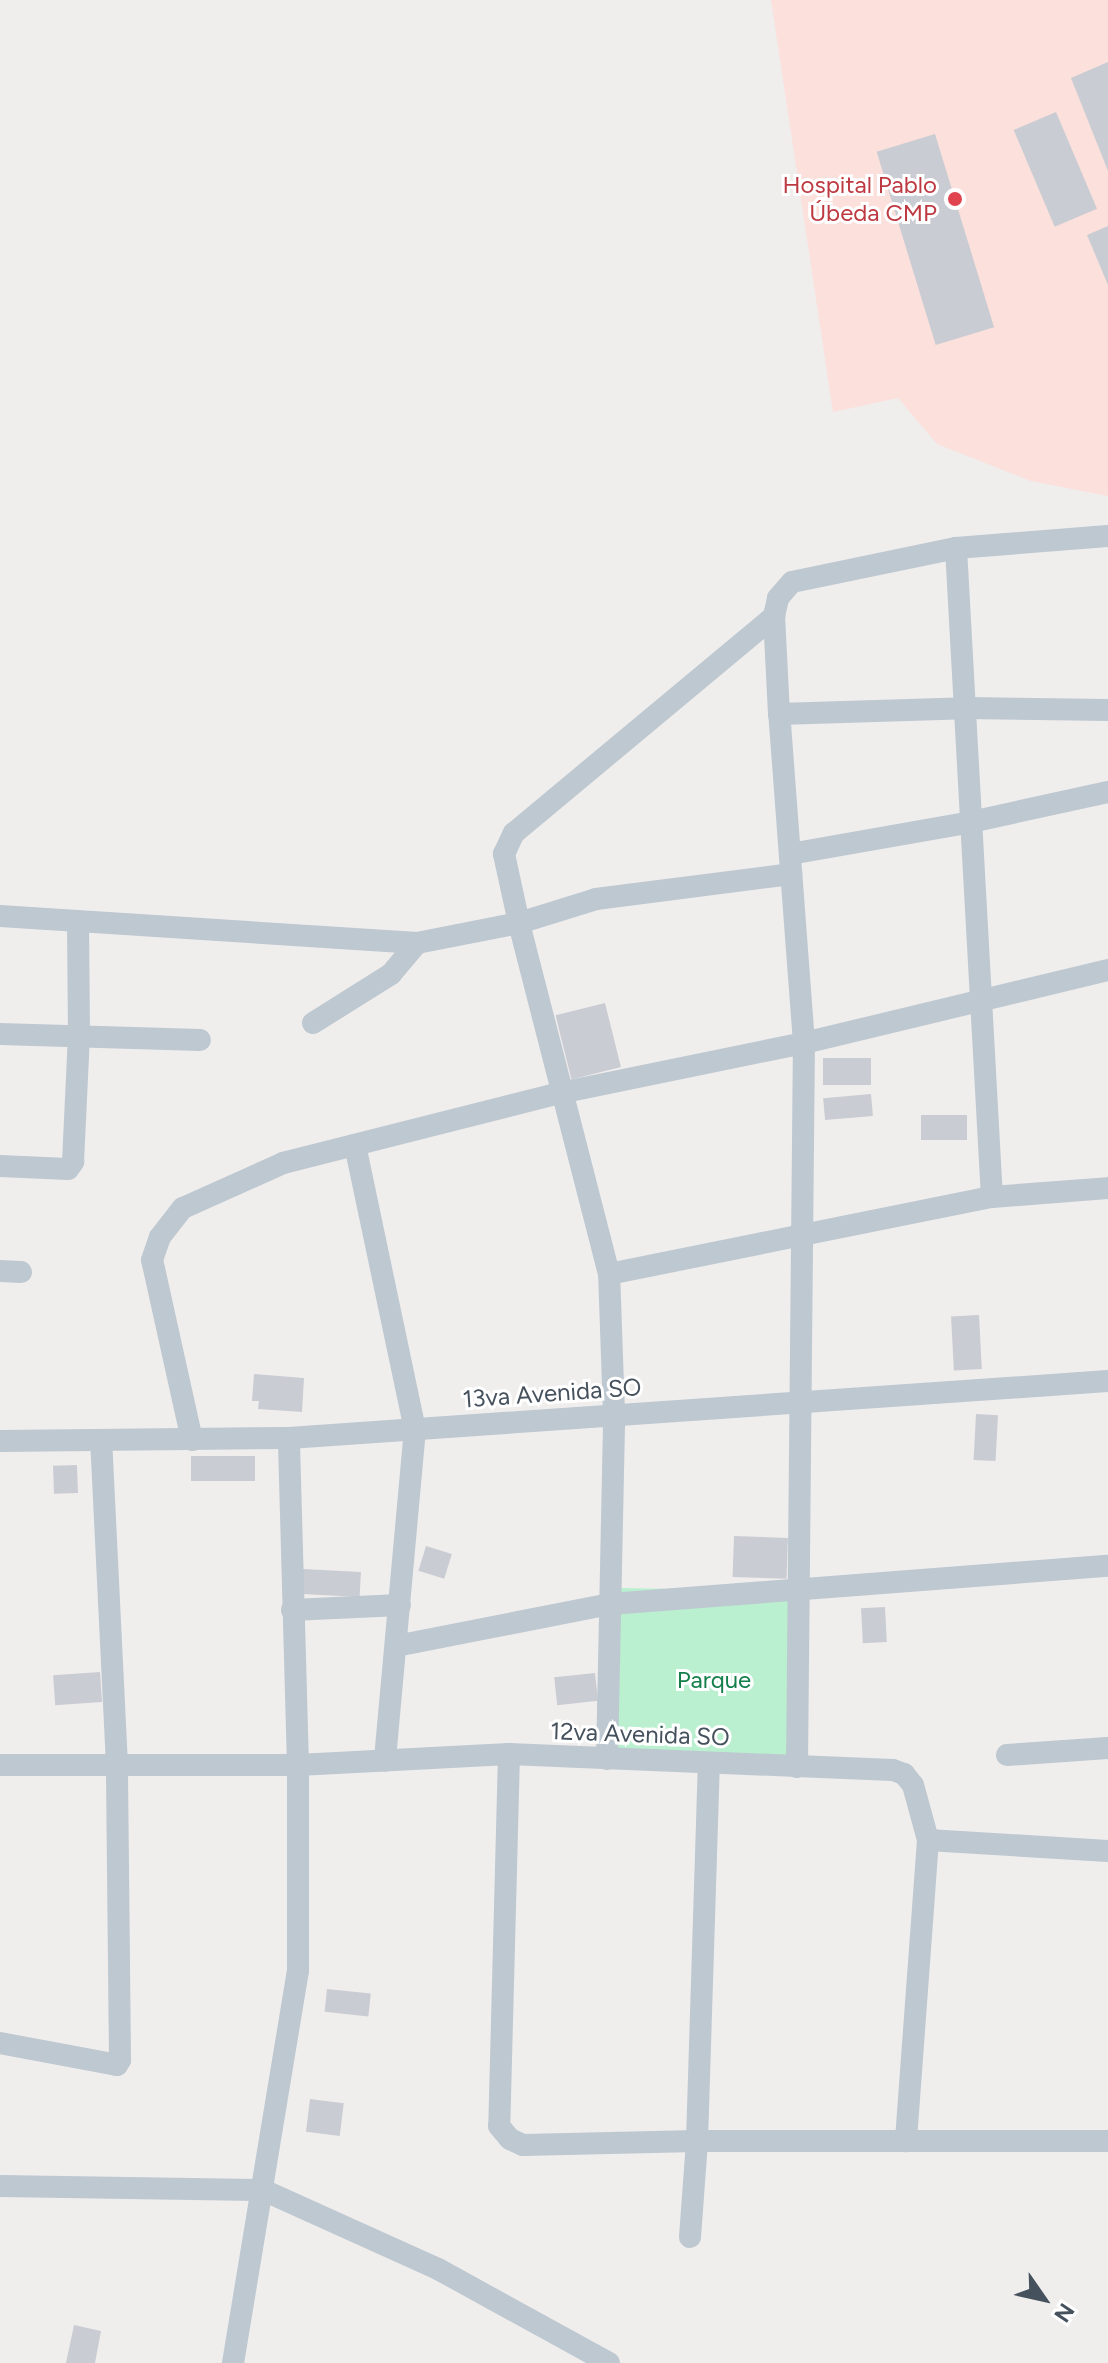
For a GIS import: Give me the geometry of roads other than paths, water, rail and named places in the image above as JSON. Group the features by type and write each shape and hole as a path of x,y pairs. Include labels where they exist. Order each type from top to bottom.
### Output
{"street":[{"path":"797,1767 804,1043 779,714 774,616 778,598 792,582 956,548 1108,536"},
{"path":"956,548 992,1197"},
{"path":"607,1759 614,1414 609,1274 560,1093 504,854 514,833 774,616"},
{"path":"779,714 965,708 1108,710"},
{"path":"0,916 417,943 519,923 596,899 790,864 1108,792"},
{"path":"0,1166 71,1167 79,1035 78,922"},
{"path":"313,1023 391,974 417,943"},
{"path":"192,1440 152,1260 160,1237 183,1208 283,1163 560,1093 804,1043 1108,970"},
{"path":"0,1034 200,1040"},
{"path":"355,1145 415,1429 385,1761"},
{"path":"609,1274 992,1197 1108,1188"},
{"name":"13va Avenida SO","path":"0,1441 289,1438 1108,1381"},
{"path":"233,2363 298,1971 298,1765 289,1438"},
{"path":"0,2043 119,2063 117,1765 101,1441"},
{"path":"396,1646 610,1604 1108,1566"},
{"path":"292,1610 400,1605"},
{"path":"1007,1755 1108,1748"},
{"path":"509,1754 499,2126 510,2139 523,2145 697,2141 1108,2141"},
{"name":"12va Avenida SO","path":"0,1765 298,1765 509,1754 893,1770 904,1774 913,1785 928,1840 906,2141"},
{"path":"690,2237 697,2141 709,1763"},
{"path":"928,1840 1108,1851"},
{"path":"0,2186 263,2190 438,2269 609,2363"}],"place":[{"name":"Hospital Pablo Úbeda CMP","path":"955,199"}],"park label":[{"name":"Parque","path":"714,1680"}]}
